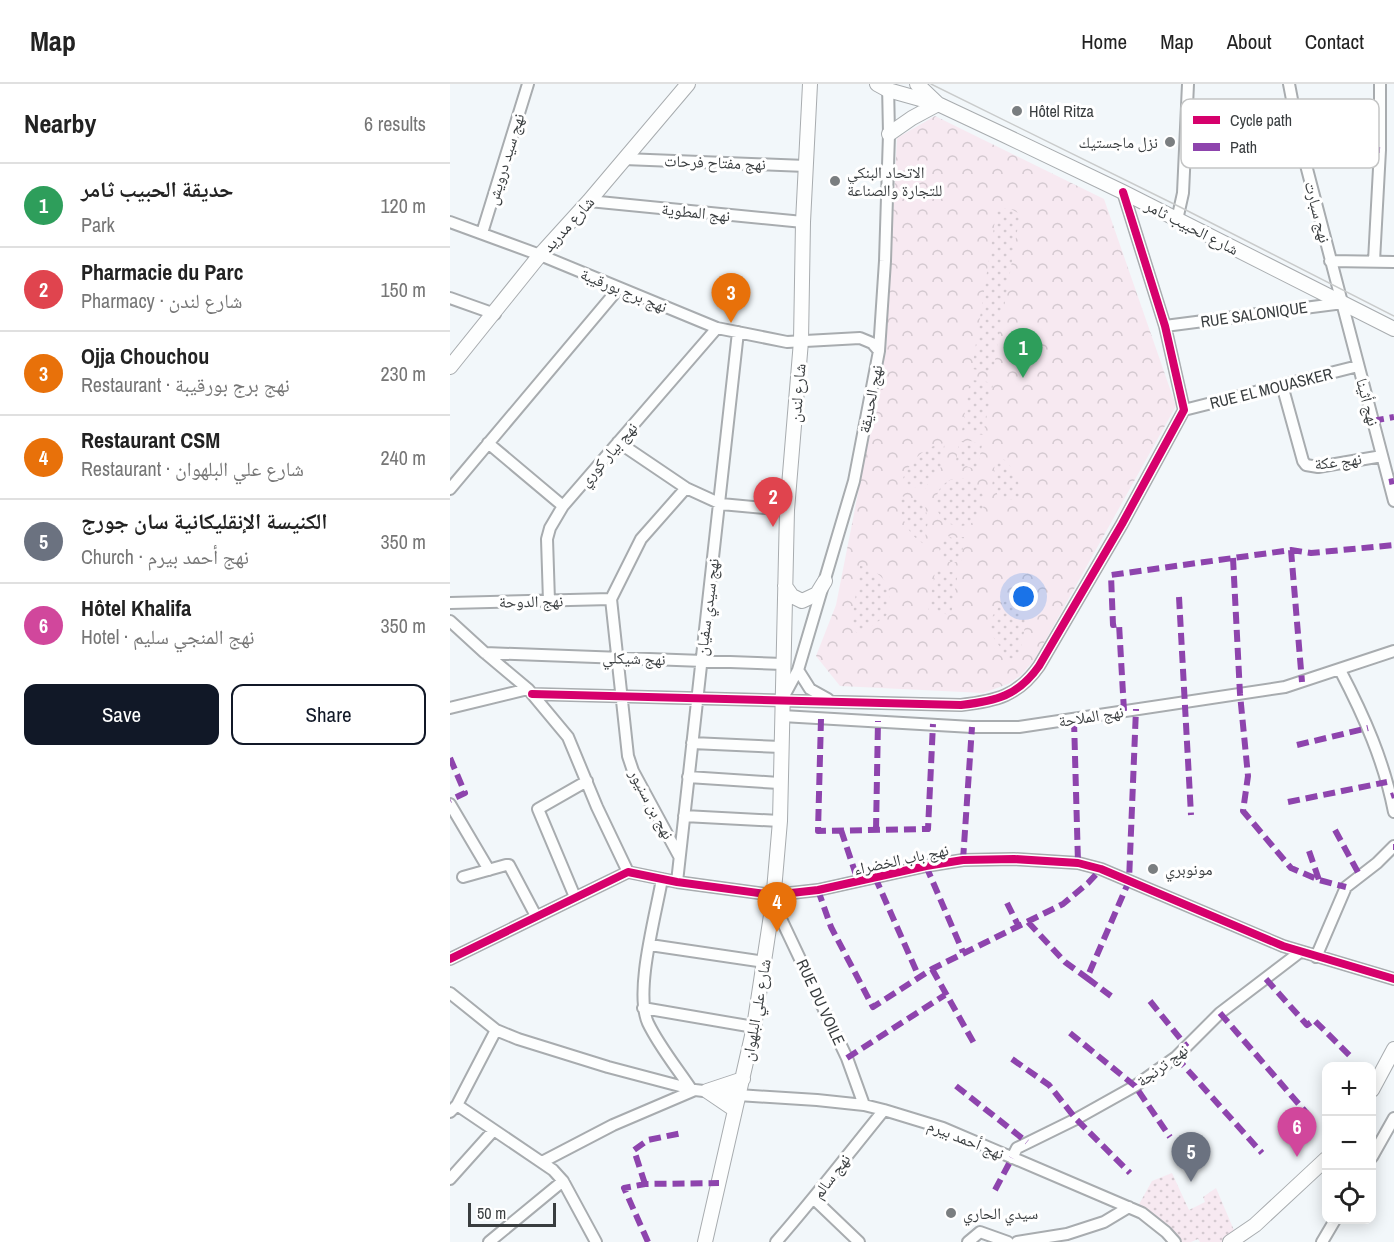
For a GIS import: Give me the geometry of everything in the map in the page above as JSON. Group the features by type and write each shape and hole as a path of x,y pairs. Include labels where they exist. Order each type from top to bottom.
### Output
{"main road":[{"name":"شارع مدريد","path":"450,367 495,314 540,255 688,84"},
{"name":"شارع لندن","path":"781,702 787,510 801,341 803,222 810,84"},
{"path":"889,134 938,104 917,84"},
{"name":"شارع الحبيب ثامر","path":"885,86 938,104 1122,192 1394,329"},
{"path":"785,586 792,596 802,601 817,594 825,581"},
{"name":"شارع علي البلهوان","path":"705,1242 743,1079 765,962 780,821 781,702"},
{"path":"1376,1083 1390,1065 1394,1048"},
{"path":"698,1090 743,1079"},
{"path":"698,1090 735,1110"},
{"path":"1230,1242 1255,1225 1322,1163"}],"street":[{"name":"نهج سيد درويش","path":"482,233 528,84"},
{"path":"1187,99 1188,84"},
{"name":"نهج سبارت","path":"1289,84 1292,99"},
{"path":"1374,261 1380,150 1380,84"},
{"name":"نهج الحديقة","path":"781,702 798,670 854,481 879,351 889,134 885,86"},
{"name":"نهج مفتاح فرحات","path":"624,159 806,166"},
{"path":"1177,220 1183,193 1184,168"},
{"name":"نهج سبارت","path":"1307,168 1343,303"},
{"path":"450,708 530,691 696,700 961,705 996,699 1015,691 1029,680 1039,666 1122,524 1184,410 1164,326 1122,192"},
{"name":"نهج المطوية","path":"589,201 803,222"},
{"name":"نهج برج بورقيبة","path":"450,222 540,255 717,328 777,341 860,338 872,343 879,351"},
{"path":"1330,261 1394,262"},
{"path":"450,489 619,288"},
{"path":"450,298 495,314"},
{"name":"RUE SALONIQUE","path":"1164,326 1343,303"},
{"name":"نهج أثينا","path":"1343,303 1394,501"},
{"name":"نهج بيار كوري","path":"549,601 547,538 563,506 717,328"},
{"name":"نهج سيدي سفيان","path":"677,882 738,332"},
{"name":"RUE EL MOUASKER","path":"1184,410 1358,366"},
{"name":"نهج عكة","path":"1282,385 1306,465 1318,467 1382,456"},
{"path":"618,442 686,488 720,504 787,510"},
{"path":"488,443 563,506"},
{"path":"611,599 641,539 686,488"},
{"name":"نهج الدوحة","path":"450,603 611,599"},
{"name":"نهج بن سنيور","path":"611,599 626,747 630,764 680,856"},
{"path":"450,621 530,691 568,737 628,872 450,959"},
{"name":"نهج الملاحة","path":"782,716 972,727 1019,727 1285,687 1394,651"},
{"name":"نهج شيكلي","path":"485,653 783,664"},
{"path":"798,670 810,689 834,701"},
{"path":"1340,670 1377,747 1394,812"},
{"path":"692,743 781,747"},
{"path":"688,777 779,783"},
{"path":"574,897 537,809 586,781"},
{"path":"450,804 489,870"},
{"path":"684,816 780,821"},
{"path":"1316,957 1346,887 1377,864 1394,846"},
{"name":"نهج باب الخضراء","path":"628,872 773,898 963,860 1014,859 1078,863 1101,869 1300,952 1394,979"},
{"path":"463,877 506,865 511,866 536,916"},
{"path":"662,879 643,984 643,1008 648,1023 657,1038 698,1090"},
{"name":"RUE DU VOILE","path":"773,898 847,1058 864,1105"},
{"path":"650,945 765,962"},
{"name":"نهج ترنجة","path":"1012,1158 1017,1148 1115,1097 1176,1057 1220,1013 1300,952"},
{"path":"450,993 496,1030 518,1039 608,1067 698,1090"},
{"path":"643,1008 754,1027"},
{"path":"496,1030 454,1108 542,1162 563,1181 596,1242"},
{"path":"542,1162 614,1125 698,1090"},
{"name":"نهج أحمد بيرم","path":"698,1090 864,1105 943,1128 1129,1207 1151,1219 1175,1242"},
{"name":"نهج سالم","path":"776,1242 814,1199 847,1154 884,1110"},
{"path":"1376,1148 1394,1118"},
{"path":"450,1179 493,1131"},
{"path":"489,1242 563,1181"},
{"path":"814,1199 859,1242"},
{"path":"1017,1242 1067,1234 1104,1222 1129,1207"},
{"path":"1322,1242 1333,1224"},
{"path":"968,1242 980,1232 1008,1242"}],"green space":[{"path":"935,116 1104,199 1176,406 1035,659 1020,676 1008,684 983,693 840,686 816,656 836,605 886,351 897,138"},
{"path":"1001,208 1011,209 1018,213 1019,220 993,372 972,369 996,214"},
{"path":"970,380 993,384 983,435 962,431"},
{"path":"959,441 971,441 982,445 977,470 966,466 955,468"},
{"path":"945,443 940,471 933,475 925,489 901,485 911,464 923,452"},
{"path":"996,454 1007,462 1015,474 1021,501 998,498 996,489 992,487"},
{"path":"960,478 977,485 984,502 977,519 960,526 943,519 936,502 943,485"},
{"path":"901,496 924,501 928,521 924,544 905,524 900,503"},
{"path":"942,533 952,538 964,537 961,562 946,562 938,558"},
{"path":"860,566 869,568 883,579 888,588 889,597 887,615 862,633 857,633 851,626"},
{"path":"936,567 947,572 958,572 951,615 928,611"},
{"path":"1022,594 1030,595 1020,656 1014,660 1007,657 989,631 992,618 999,607 1009,599"},
{"path":"1172,1173 1189,1210 1205,1202 1203,1197 1216,1188 1236,1235 1224,1242 1200,1242 1198,1239 1191,1242 1178,1242 1138,1206 1152,1181"}],"tram line":[{"path":"931,84 1394,316"}],"marked path":[{"path":"1372,421 1394,417"},
{"path":"1389,482 1394,481"},
{"path":"1124,711 1119,624 1113,625 1111,575 1291,550 1311,553 1394,545"},
{"path":"1291,550 1302,682"},
{"path":"1233,558 1240,694 1248,776 1243,811 1291,868 1319,880 1346,887"},
{"path":"1179,597 1191,815"},
{"path":"1111,996 1087,978 1129,881 1136,709"},
{"path":"821,719 818,831 928,829 933,724"},
{"path":"1074,720 1078,863"},
{"path":"876,830 878,721"},
{"path":"963,860 972,727"},
{"path":"1297,745 1368,728"},
{"path":"450,758 465,793 450,800"},
{"path":"1288,802 1387,782"},
{"path":"841,830 858,881"},
{"path":"1335,830 1360,876"},
{"path":"1309,851 1319,880"},
{"path":"926,866 963,952"},
{"path":"818,890 831,927 873,1007 932,969 1063,904 1101,869"},
{"path":"875,877 919,977"},
{"path":"1007,903 1019,927"},
{"path":"1028,922 1065,962 1087,978"},
{"path":"932,969 975,1045"},
{"path":"1266,979 1307,1025 1314,1020 1353,1059"},
{"path":"847,1058 945,995"},
{"path":"1150,1001 1187,1047"},
{"path":"1220,1013 1310,1117"},
{"path":"1070,1033 1135,1086 1170,1137"},
{"path":"1176,1057 1262,1153"},
{"path":"1012,1059 1049,1085 1076,1119 1130,1173"},
{"path":"956,1086 1027,1142"},
{"path":"645,1184 634,1150 648,1140 682,1133"},
{"path":"995,1190 1012,1158"},
{"path":"648,1242 624,1188 645,1184 719,1183"}],"cycle path":[{"path":"532,694 961,705 996,699 1023,684 1039,666 1122,524 1184,410 1165,326 1123,192"},
{"path":"450,959 628,872 677,882 773,895 818,890 963,860 1014,859 1078,863 1101,869 1283,946 1394,979"}],"place":[{"name":"Hôtel Ritza","path":"1017,111"},
{"name":"نزل ماجستيك","path":"1170,142"},
{"name":"الاتحاد البنكي للتجارة والصناعة","path":"835,181"},
{"name":"Ojja Chouchou","path":"731,323"},
{"name":"حديقة الحبيب ثامر","path":"1023,378"},
{"name":"Pharmacie du Parc","path":"773,527"},
{"name":"مونوبري","path":"1153,869"},
{"name":"Restaurant CSM","path":"777,932"},
{"name":"Hôtel Khalifa","path":"1297,1157"},
{"name":"الكنيسة الإنقليكانية سان جورج","path":"1191,1182"},
{"name":"سيدي الحاري","path":"951,1213"}]}
